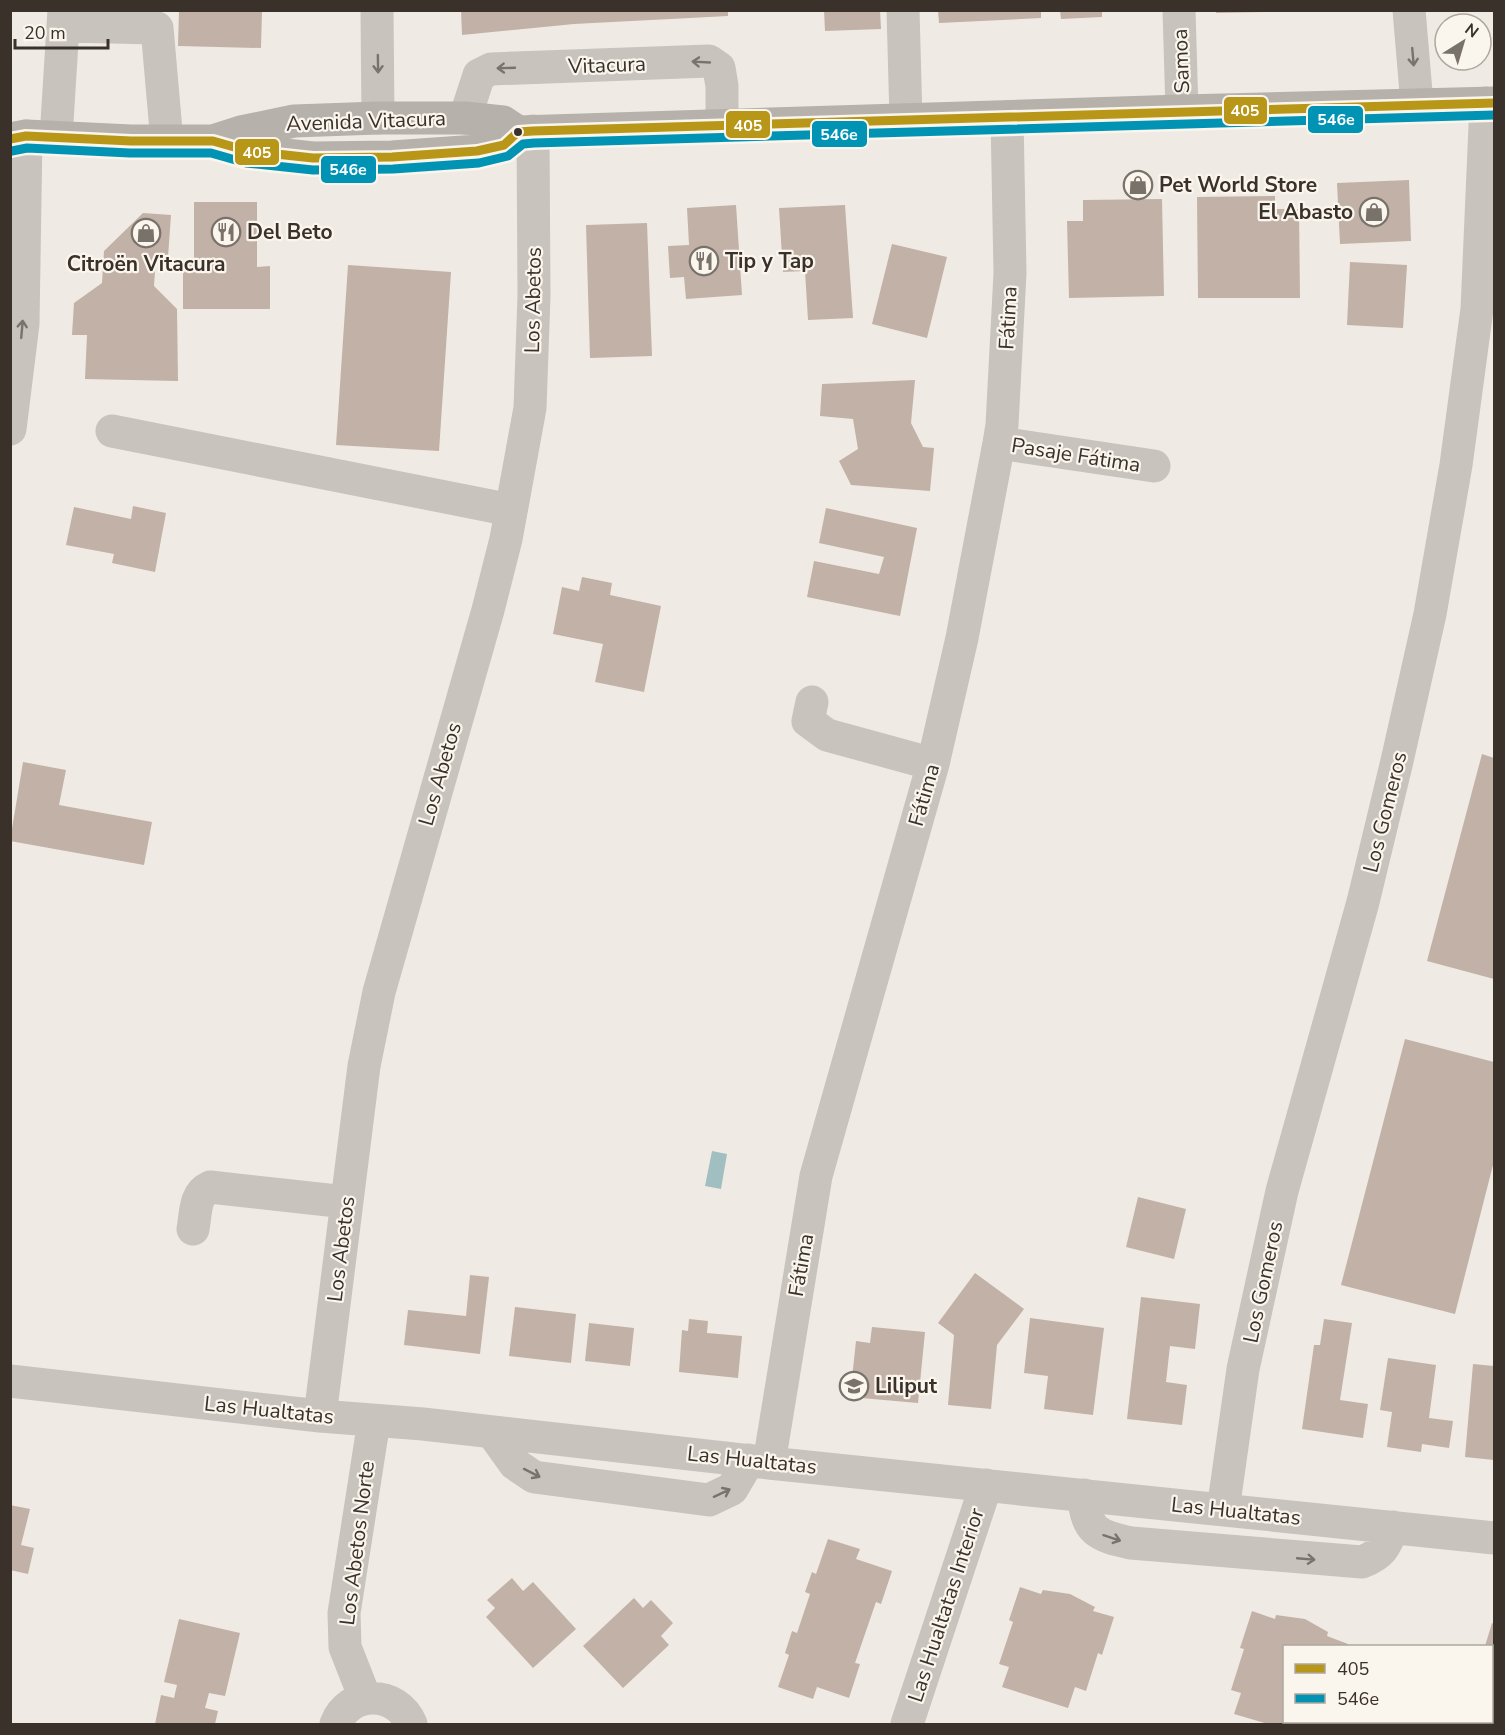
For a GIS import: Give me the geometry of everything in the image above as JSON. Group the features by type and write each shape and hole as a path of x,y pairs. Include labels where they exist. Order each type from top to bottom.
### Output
{"main road":[{"name":"Avenida Vitacura","path":"26,136 167,142 213,141 241,132 294,122 378,118 465,118 503,122 525,132 1490,103"},
{"name":"Avenida Vitacura","path":"213,141 248,151 285,156 392,157 477,151 504,145 525,132"}],"street":[{"path":"377,10 378,118"},
{"path":"903,10 906,120"},
{"name":"Samoa","path":"1179,10 1182,111"},
{"path":"1409,10 1417,104"},
{"path":"10,429 23,324 26,136 64,18 157,28 167,142"},
{"name":"Vitacura","path":"465,118 479,75 491,69 709,61 719,68 722,86 722,127"},
{"name":"Los Gomeros","path":"1223,1510 1244,1369 1282,1191 1363,902 1430,614 1456,465 1477,309 1490,103"},
{"name":"Fátima","path":"759,1461 816,1176 933,764 962,638 999,443 1002,425 1010,273 1007,117"},
{"name":"Los Abetos","path":"320,1416 364,1066 379,992 488,610 506,539 530,408 533,361 525,132"},
{"path":"112,431 511,510"},
{"name":"Pasaje Fátima","path":"999,443 1154,466"},
{"path":"812,702 808,721 827,735 933,764"},
{"path":"193,1229 198,1199 203,1190 210,1187 346,1202"},
{"name":"Las Hualtatas","path":"10,1381 320,1416 492,1432 1494,1538"},
{"name":"Los Abetos Norte","path":"365,1698 345,1647 344,1613 374,1421"},
{"path":"492,1432 515,1464 534,1477 709,1500 732,1489 759,1461"},
{"name":"Las Hualtatas Interior","path":"907,1725 986,1485"},
{"path":"1084,1495 1084,1512 1092,1529 1109,1539 1131,1543 1362,1562 1376,1556 1386,1544 1393,1527"},
{"path":"336,1725 343,1711 353,1703 365,1698 378,1698 392,1702 402,1710 411,1725"}],"water":[{"path":"712,1151 727,1154 721,1189 705,1186"}],"building":[{"path":"179,10 262,10 261,48 178,46"},
{"path":"461,10 728,10 728,16 574,24 462,35"},
{"path":"824,10 880,10 881,29 825,31"},
{"path":"938,10 1041,10 1041,18 939,23"},
{"path":"1060,10 1102,10 1102,17 1061,19"},
{"path":"1216,10 1265,10 1265,12 1216,13"},
{"name":"El Abasto","path":"1409,180 1411,241 1340,244 1337,183"},
{"path":"1275,196 1275,209 1299,209 1300,298 1198,298 1197,197"},
{"path":"1162,199 1164,296 1069,298 1067,221 1083,221 1083,200"},
{"name":"Del Beto","path":"194,202 257,202 257,267 270,266 270,309 183,309 183,262 194,262"},
{"name":"Tip y Tap","path":"736,205 742,295 686,299 684,277 670,278 668,246 689,245 687,208"},
{"path":"845,205 853,318 808,320 805,271 783,272 779,208"},
{"path":"143,213 171,215 168,257 156,256 154,286 177,309 178,381 85,379 87,335 72,335 74,303 102,283 104,251"},
{"path":"647,223 652,356 590,358 586,225"},
{"path":"892,244 947,257 927,338 872,324"},
{"path":"1350,262 1407,265 1403,328 1347,325"},
{"path":"348,265 451,272 439,451 336,445"},
{"path":"915,380 911,423 923,447 934,448 930,491 851,485 839,461 858,449 853,419 820,416 822,384"},
{"path":"133,506 166,513 155,572 112,563 114,554 66,545 74,507 131,519"},
{"path":"826,508 917,528 900,616 807,597 814,561 879,574 884,557 819,543"},
{"path":"582,577 612,583 610,595 661,606 644,692 595,682 603,644 553,634 562,587 579,591"},
{"path":"1482,754 1494,758 1494,979 1427,961"},
{"path":"23,762 66,770 59,805 152,822 144,865 10,841"},
{"path":"1405,1039 1494,1062 1494,1161 1455,1314 1341,1285"},
{"path":"1138,1197 1186,1209 1174,1259 1126,1247"},
{"path":"975,1273 1024,1309 997,1345 991,1409 948,1405 954,1335 938,1323"},
{"path":"470,1275 489,1277 480,1354 404,1345 408,1310 466,1316"},
{"path":"1141,1297 1200,1304 1195,1349 1170,1346 1166,1382 1187,1385 1182,1425 1127,1419"},
{"path":"515,1307 576,1314 571,1363 509,1356"},
{"path":"1030,1318 1104,1328 1093,1415 1044,1409 1048,1376 1024,1373"},
{"path":"689,1319 708,1321 707,1333 742,1336 738,1378 679,1372 682,1330 688,1331"},
{"path":"1324,1319 1352,1323 1340,1400 1368,1404 1363,1438 1302,1429 1314,1345 1320,1345"},
{"path":"589,1323 634,1328 630,1366 585,1361"},
{"path":"872,1327 925,1332 918,1403 850,1397 856,1341 870,1343"},
{"path":"1388,1358 1436,1365 1429,1418 1453,1421 1449,1448 1422,1444 1421,1452 1387,1447 1392,1412 1380,1410"},
{"path":"1473,1364 1494,1366 1494,1460 1465,1457"},
{"path":"10,1505 30,1509 21,1545 34,1548 28,1574 10,1570"},
{"path":"828,1539 860,1549 856,1559 892,1571 881,1604 876,1602 855,1663 860,1664 849,1698 817,1687 813,1699 778,1687 789,1655 785,1653 792,1631 797,1633 810,1594 805,1592 812,1572 816,1574"},
{"path":"512,1578 523,1591 533,1582 576,1629 533,1668 486,1617 495,1608 487,1600"},
{"path":"1020,1587 1041,1594 1043,1590 1070,1594 1095,1607 1093,1611 1114,1617 1102,1655 1098,1653 1086,1691 1075,1687 1068,1708 1002,1687 1009,1667 999,1664 1013,1622 1009,1620"},
{"path":"634,1598 643,1608 651,1600 673,1623 661,1636 669,1645 623,1688 583,1646"},
{"path":"1252,1611 1275,1619 1276,1615 1305,1619 1328,1632 1327,1636 1348,1644 1283,1645 1283,1723 1306,1724 1268,1724 1234,1714 1241,1693 1231,1690 1244,1649 1240,1648"},
{"path":"179,1619 240,1633 225,1696 209,1693 205,1708 218,1711 215,1724 155,1724 161,1695 174,1698 177,1685 164,1682"},
{"path":"1492,1623 1494,1624 1494,1724 1447,1724 1493,1723 1493,1645 1485,1645"}],"transit line":[{"name":"405","path":"10,139 26,136 131,141 213,141 248,151 313,158 392,157 477,151 504,145 518,132 533,131 1494,103"},
{"name":"546e","path":"12,151 27,148 130,153 211,153 246,163 313,170 393,169 479,163 508,156 523,144 534,143 1494,115"}],"place":[{"name":"Pet World Store","path":"1138,185"},
{"name":"El Abasto","path":"1374,212"},
{"name":"Del Beto","path":"226,232"},
{"name":"Citroën Vitacura","path":"146,233"},
{"name":"Tip y Tap","path":"704,261"},
{"name":"Liliput","path":"854,1386"}]}
